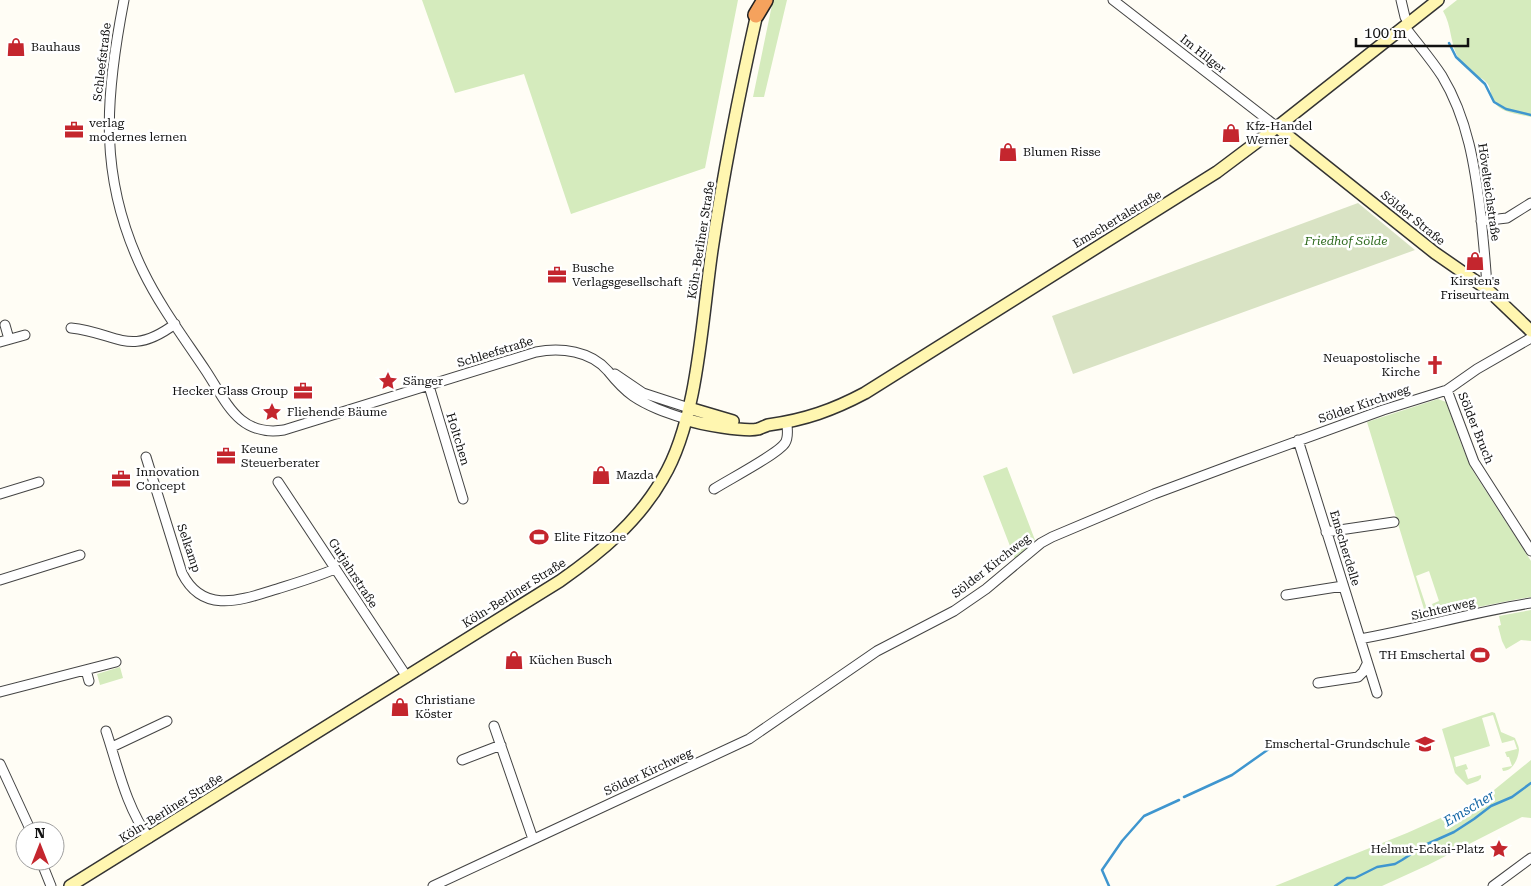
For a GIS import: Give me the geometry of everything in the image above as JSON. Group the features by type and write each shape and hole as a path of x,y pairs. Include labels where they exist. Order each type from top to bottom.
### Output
{"highway":[{"path":"758,5 765,0"}],"main road":[{"name":"Emschertalstraße","path":"687,414 700,424 757,429 823,413 865,392 1217,172 1438,0"},
{"name":"Köln-Berliner Straße","path":"70,886 560,581 595,557 633,520 664,478 678,446 687,414 696,366 718,209 758,5"},
{"name":"Sölder Straße","path":"1277,127 1435,252 1487,288 1531,331"}],"street":[{"name":"Schleefstraße","path":"124,0 110,88 109,140 113,174 123,218 136,255 153,289 238,417 244,423 257,430 269,432 284,430 536,352 555,349 581,354 598,363 622,387 641,402 687,414"},
{"name":"Im Hilger","path":"1115,0 1277,127"},
{"name":"Hövelteichstraße","path":"1401,0 1407,25 1442,76 1461,116 1472,151 1487,288"},
{"path":"1481,221 1507,218 1531,203"},
{"path":"71,328 129,342 139,342 156,336 175,324"},
{"path":"5,325 5,341 25,335"},
{"name":"Sölder Kirchweg","path":"434,886 749,739 877,650 954,611 986,589 1052,537 1154,494 1298,440 1447,390 1477,369 1531,338"},
{"name":"Holtchen","path":"429,386 463,499"},
{"name":"Sölder Bruch","path":"1447,390 1474,462 1531,551"},
{"path":"714,488 785,444 788,437 787,423"},
{"name":"Emscherdelle","path":"1298,440 1377,693"},
{"name":"Selkamp","path":"146,457 182,573 192,588 201,596 215,600 237,601 335,570"},
{"path":"0,494 39,482"},
{"name":"Gutjahrstraße","path":"278,482 407,677"},
{"path":"1326,532 1394,522"},
{"path":"0,580 80,555"},
{"path":"1286,595 1343,586"},
{"name":"Sichterweg","path":"1360,639 1531,603"},
{"path":"0,692 116,662"},
{"path":"1318,683 1358,677 1368,664"},
{"path":"86,670 89,681"},
{"path":"112,746 167,721"},
{"path":"494,726 533,839"},
{"path":"106,731 132,809 141,828 149,838"},
{"path":"462,760 501,745"},
{"path":"0,764 26,821"},
{"path":"1493,886 1530,862"},
{"path":"46,871 51,886"}],"green space":[{"path":"422,0 738,0 705,168 571,214 524,74 455,93"},
{"path":"773,0 787,0 764,97 753,97"},
{"path":"1457,0 1531,0 1531,117 1500,108 1493,100 1488,84 1460,61 1456,54 1443,11"},
{"name":"Friedhof Sölde","path":"1358,203 1415,250 1073,374 1052,316"},
{"path":"1438,399 1446,402 1473,471 1531,561 1531,597 1471,608 1435,612 1432,604 1439,601 1429,571 1416,576 1430,618 1427,619 1367,422"},
{"path":"1007,467 1035,540 1015,559 983,476"},
{"path":"1531,610 1531,641 1521,640 1506,649 1498,626 1501,625 1499,616"},
{"path":"120,667 123,678 100,685 97,674"},
{"path":"1492,712 1495,713 1501,732 1515,738 1519,748 1517,757 1514,764 1510,769 1503,771 1502,768 1512,766 1505,752 1517,749 1514,740 1502,743 1493,715 1482,718 1490,746 1454,757 1456,767 1466,764 1468,769 1465,770 1468,779 1481,775 1478,781 1467,785 1455,773 1442,729"},
{"path":"1531,760 1531,818 1522,817 1382,886 1275,886 1407,833 1483,799"}],"waterway":[{"path":"1449,43 1456,57 1485,84 1494,102 1506,109 1531,115"},
{"name":"Emscherdelle","path":"1184,797 1232,775 1273,746"},
{"name":"Emscher","path":"1335,886 1347,878 1355,878 1377,867 1395,864 1425,845 1454,832 1491,806 1512,797 1531,783"},
{"name":"Emscherdelle","path":"1109,886 1102,870 1122,841 1144,816 1179,800"}],"place":[{"name":"Bauhaus","path":"16,47"},
{"name":"verlag modernes lernen","path":"74,130"},
{"name":"Kfz-Handel Werner","path":"1231,133"},
{"name":"Blumen Risse","path":"1008,152"},
{"name":"Kirsten's Friseurteam","path":"1475,261"},
{"name":"Busche Verlagsgesellschaft","path":"557,275"},
{"name":"Neuapostolische Kirche","path":"1435,365"},
{"name":"Sänger","path":"388,381"},
{"name":"Hecker Glass Group","path":"303,391"},
{"name":"Fliehende Bäume","path":"272,412"},
{"name":"Keune Steuerberater","path":"226,456"},
{"name":"Mazda","path":"601,475"},
{"name":"Innovation Concept","path":"121,479"},
{"name":"Elite Fitzone","path":"539,537"},
{"name":"TH Emschertal","path":"1480,655"},
{"name":"Küchen Busch","path":"514,660"},
{"name":"Christiane Köster","path":"400,707"},
{"name":"Emschertal-Grundschule","path":"1425,744"},
{"name":"Helmut-Eckai-Platz","path":"1499,849"}]}
